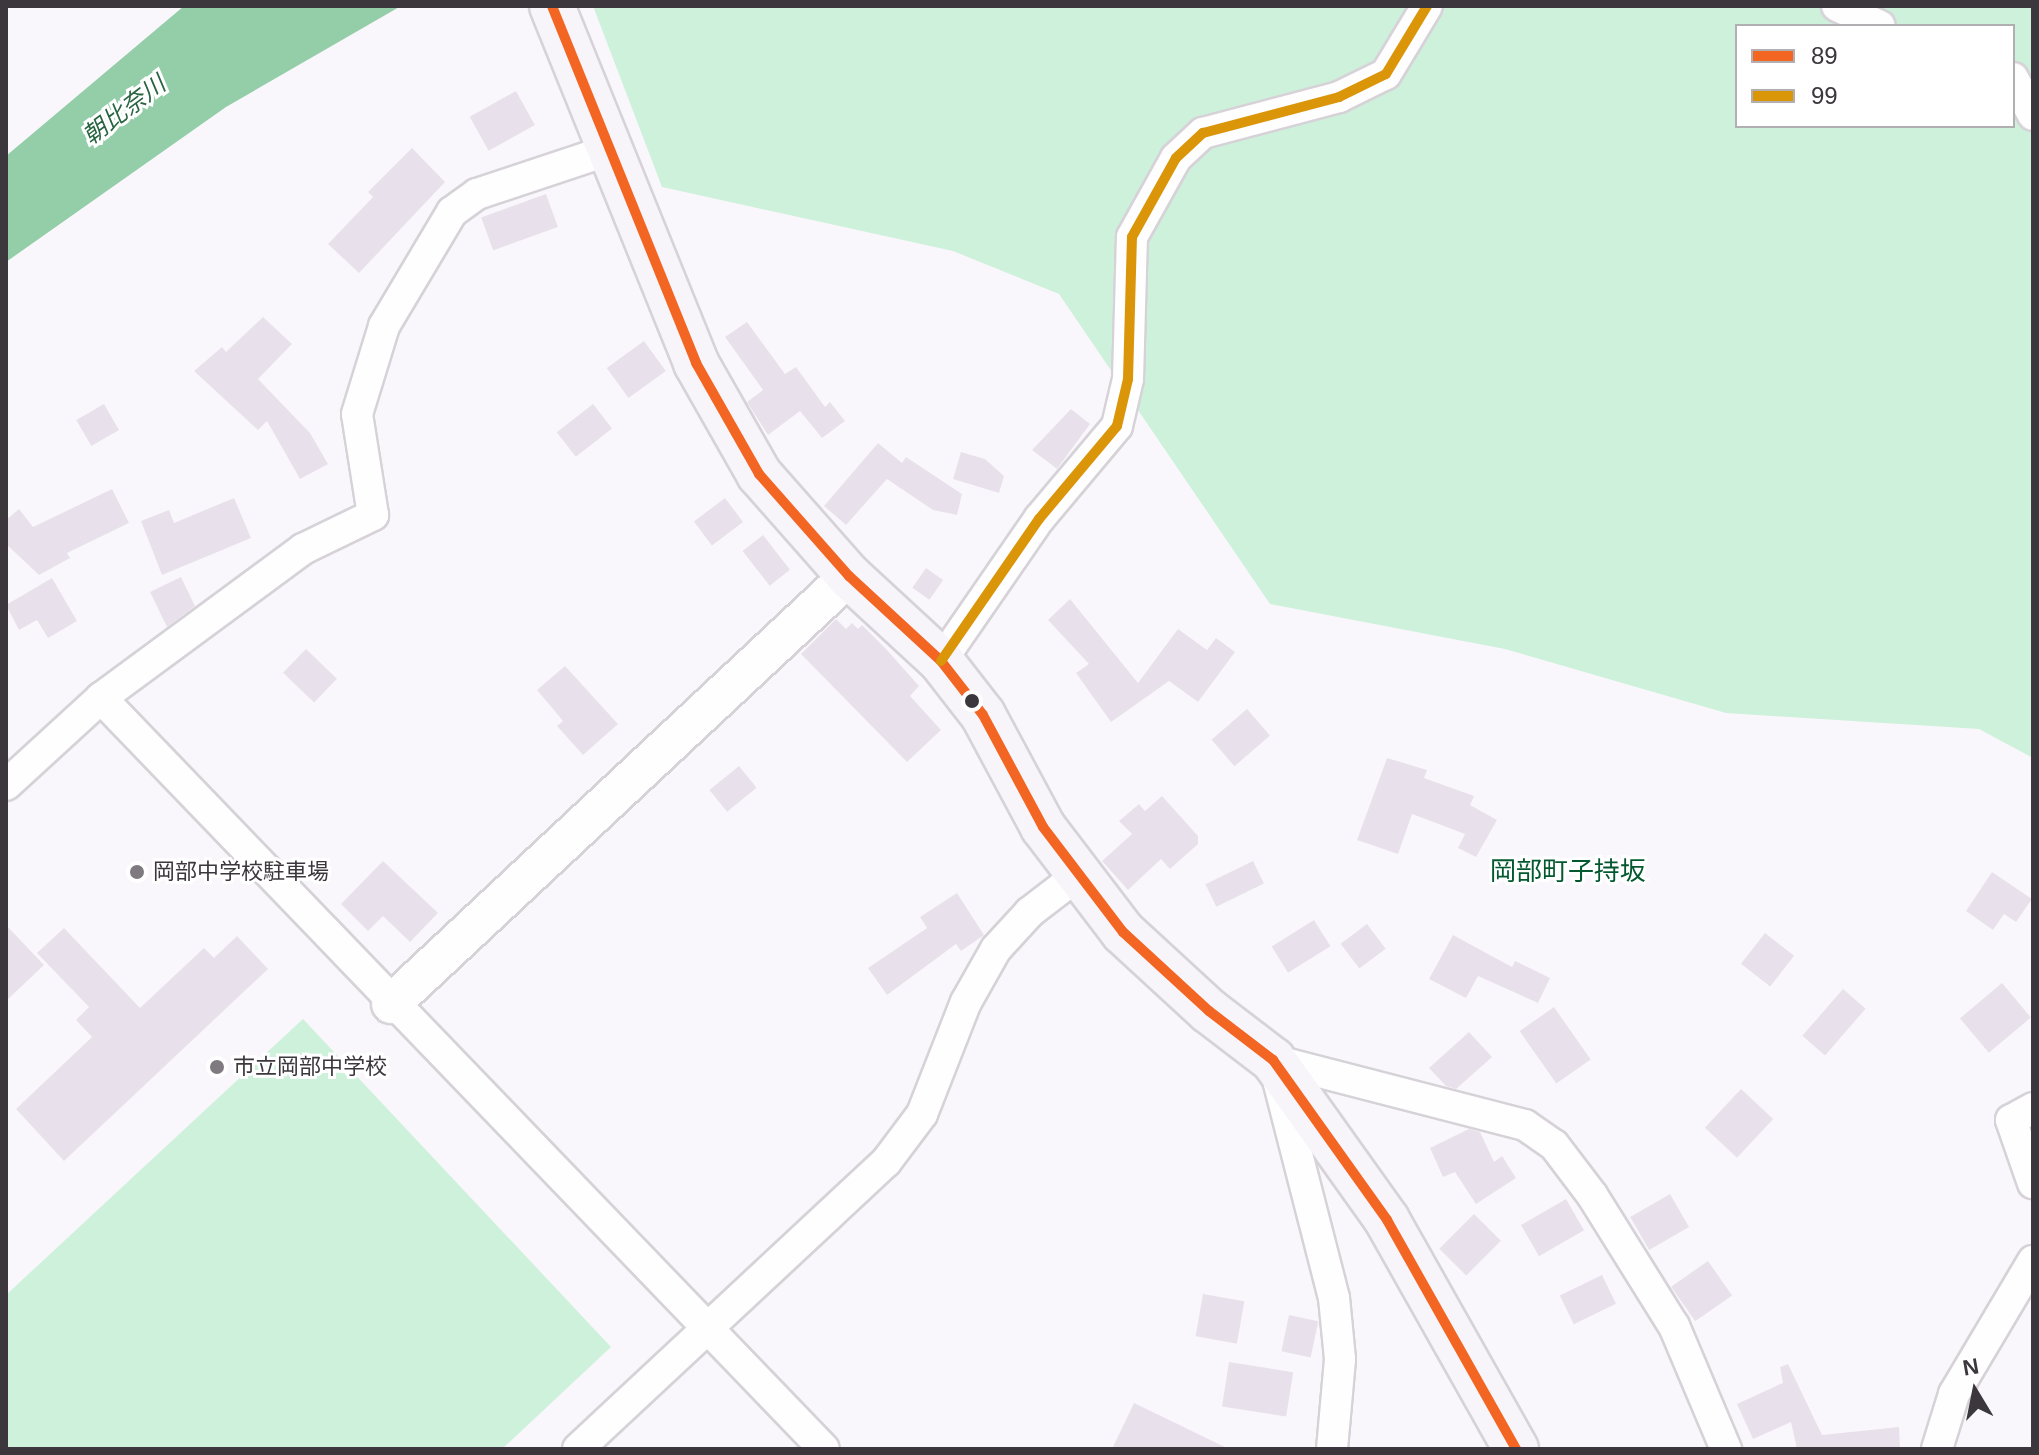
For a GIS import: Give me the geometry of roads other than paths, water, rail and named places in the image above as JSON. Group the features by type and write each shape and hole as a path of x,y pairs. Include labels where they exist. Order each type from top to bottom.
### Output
{"main road":[{"path":"552,6 720,412 793,518 849,576 941,661 983,715 1043,827 1077,876 1123,932 1209,1011 1273,1060 1387,1220 1516,1449"}],"street":[{"path":"941,661 1039,519 1117,426 1128,379 1132,237 1176,158 1203,133 1339,97 1386,74 1427,6"},
{"path":"1837,6 1876,24"},
{"path":"2015,82 2033,115"},
{"path":"6,785 101,698 303,549 373,515 357,414 384,326 452,212 477,194 612,149"},
{"path":"391,1004 849,576"},
{"path":"101,698 391,1004 824,1449"},
{"path":"578,1449 886,1162 922,1114 966,1002 996,949 1030,912 1077,876"},
{"path":"1332,1449 1340,1359 1334,1298 1273,1060 1525,1125 1554,1145 1592,1195 1674,1326 1726,1449"},
{"path":"2033,1108 2011,1120 2033,1183"},
{"path":"1937,1449 1954,1394 2033,1261"}],"water":[{"name":"朝比奈川","path":"184,6 401,6 226,107 6,262 6,156"}],"place":[{"name":"岡部中学校駐車場","path":"137,872"},
{"name":"市立岡部中学校","path":"217,1067"}],"district":[{"name":"岡部町子持坂","path":"1568,872"}]}
